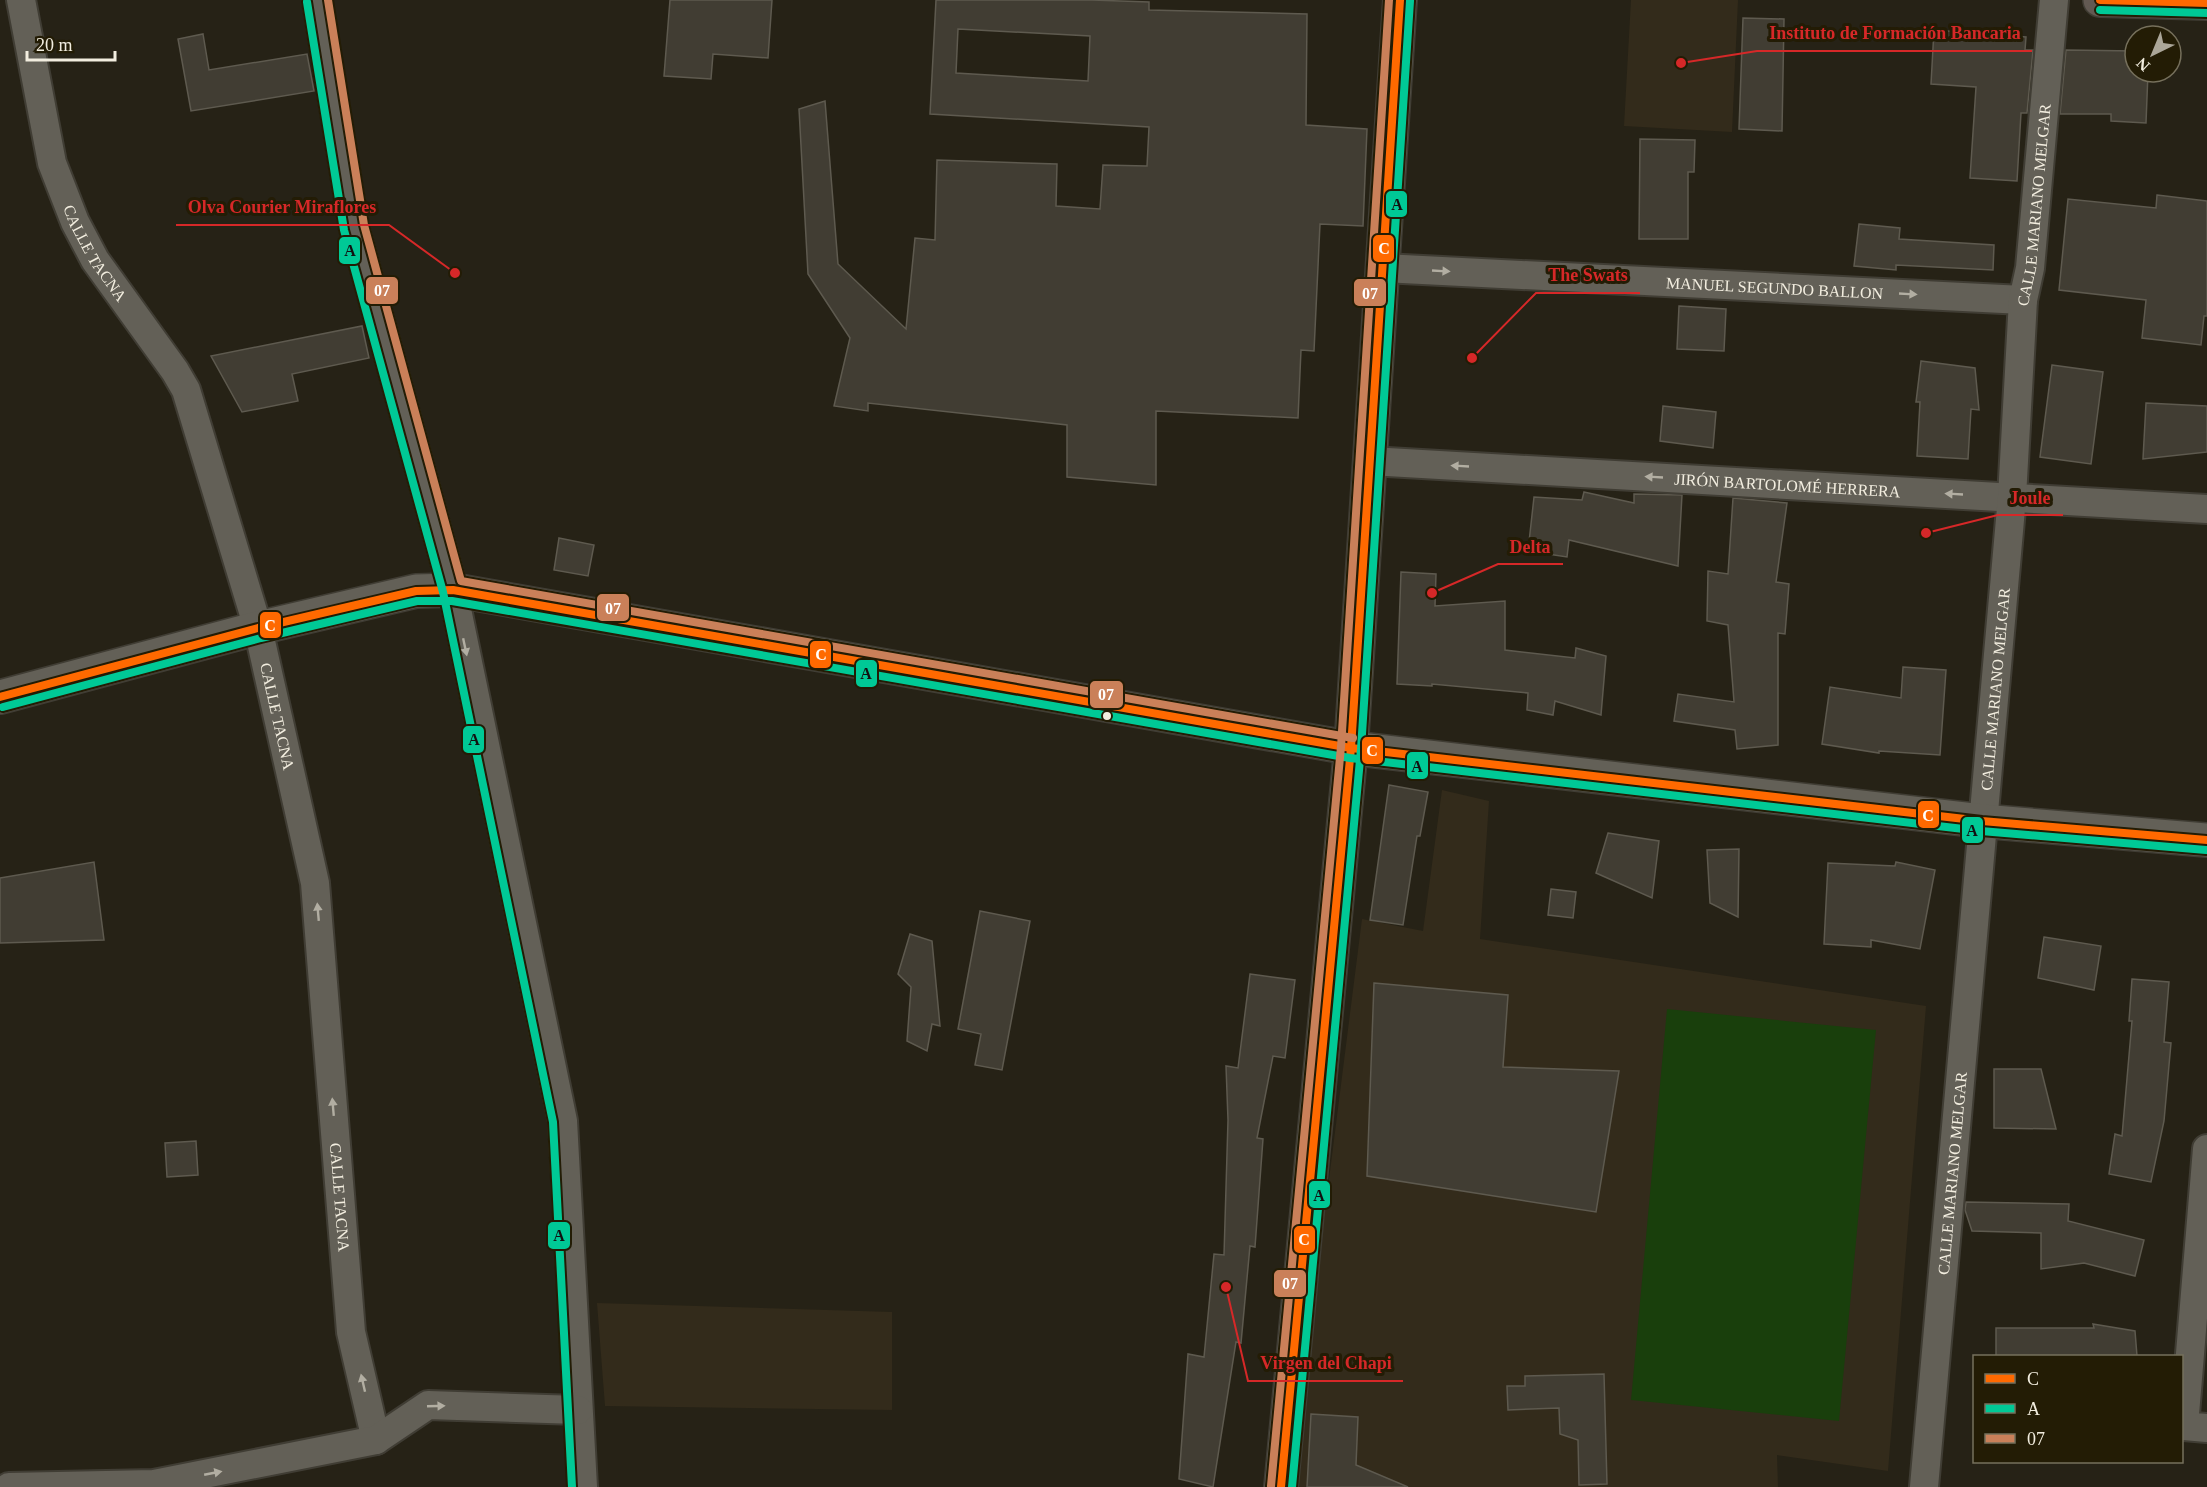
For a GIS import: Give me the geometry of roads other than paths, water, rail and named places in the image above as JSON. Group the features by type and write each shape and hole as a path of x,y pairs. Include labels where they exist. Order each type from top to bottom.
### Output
{"main road":[{"path":"2100,0 2207,3"}],"street":[{"name":"CALLE TACNA","path":"21,0 52,163 75,222 95,260 176,371 186,390 258,628 315,883 351,1332 376,1440"},
{"path":"317,0 354,227 453,590 563,1121 583,1487"},
{"path":"1281,1487 1351,748 1400,0"},
{"name":"CALLE MARIANO MELGAR","path":"1924,1487 2012,497 2023,300 2030,268 2054,0"},
{"name":"MANUEL SEGUNDO BALLON","path":"1383,268 2023,300"},
{"name":"JIRÓN BARTOLOMÉ HERRERA","path":"1370,462 2207,509"},
{"path":"0,697 258,628 416,591 453,590 1351,748 1982,821 2207,840"},
{"path":"2196,1427 2207,1149"},
{"path":"9,1487 154,1484 376,1440 428,1405 578,1410"}],"place":[{"name":"Instituto de Formación Bancaria","path":"1681,63"},
{"name":"Olva Courier Miraflores","path":"455,273"},
{"name":"The Swats","path":"1472,358"},
{"name":"Joule","path":"1926,533"},
{"name":"Delta","path":"1432,593"},
{"name":"Virgen del Chapi","path":"1226,1287"}]}
